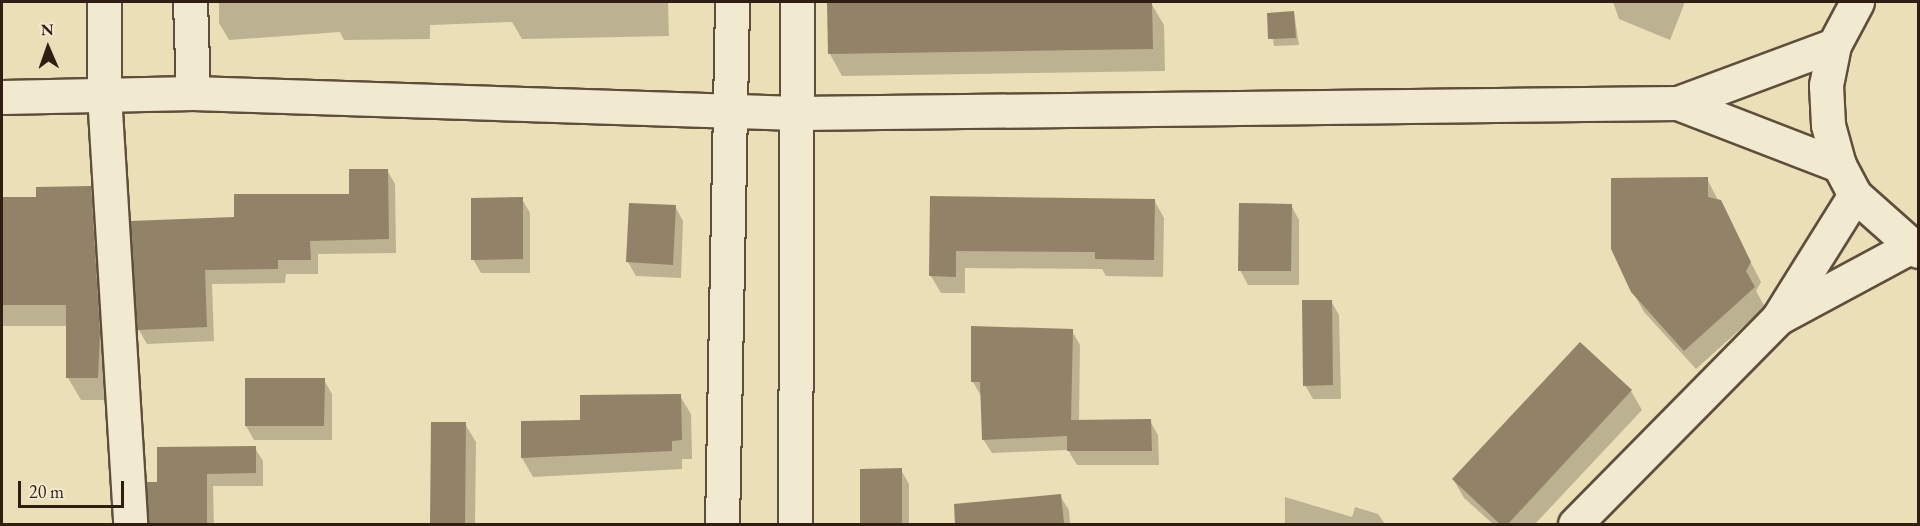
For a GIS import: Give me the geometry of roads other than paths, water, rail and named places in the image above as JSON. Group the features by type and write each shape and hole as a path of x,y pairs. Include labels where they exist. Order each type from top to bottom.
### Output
{"street":[{"path":"105,2 104,94 130,525"},
{"path":"190,2 193,93"},
{"path":"722,525 728,112 732,2"},
{"path":"795,525 797,2"},
{"path":"1778,318 1914,249 1855,195 1839,165 1828,125 1826,85 1834,45 1857,2"},
{"path":"2,97 193,93 797,113 1678,103 1834,45"},
{"path":"1678,103 1839,165"},
{"path":"1575,525 1778,318 1855,195"}]}
